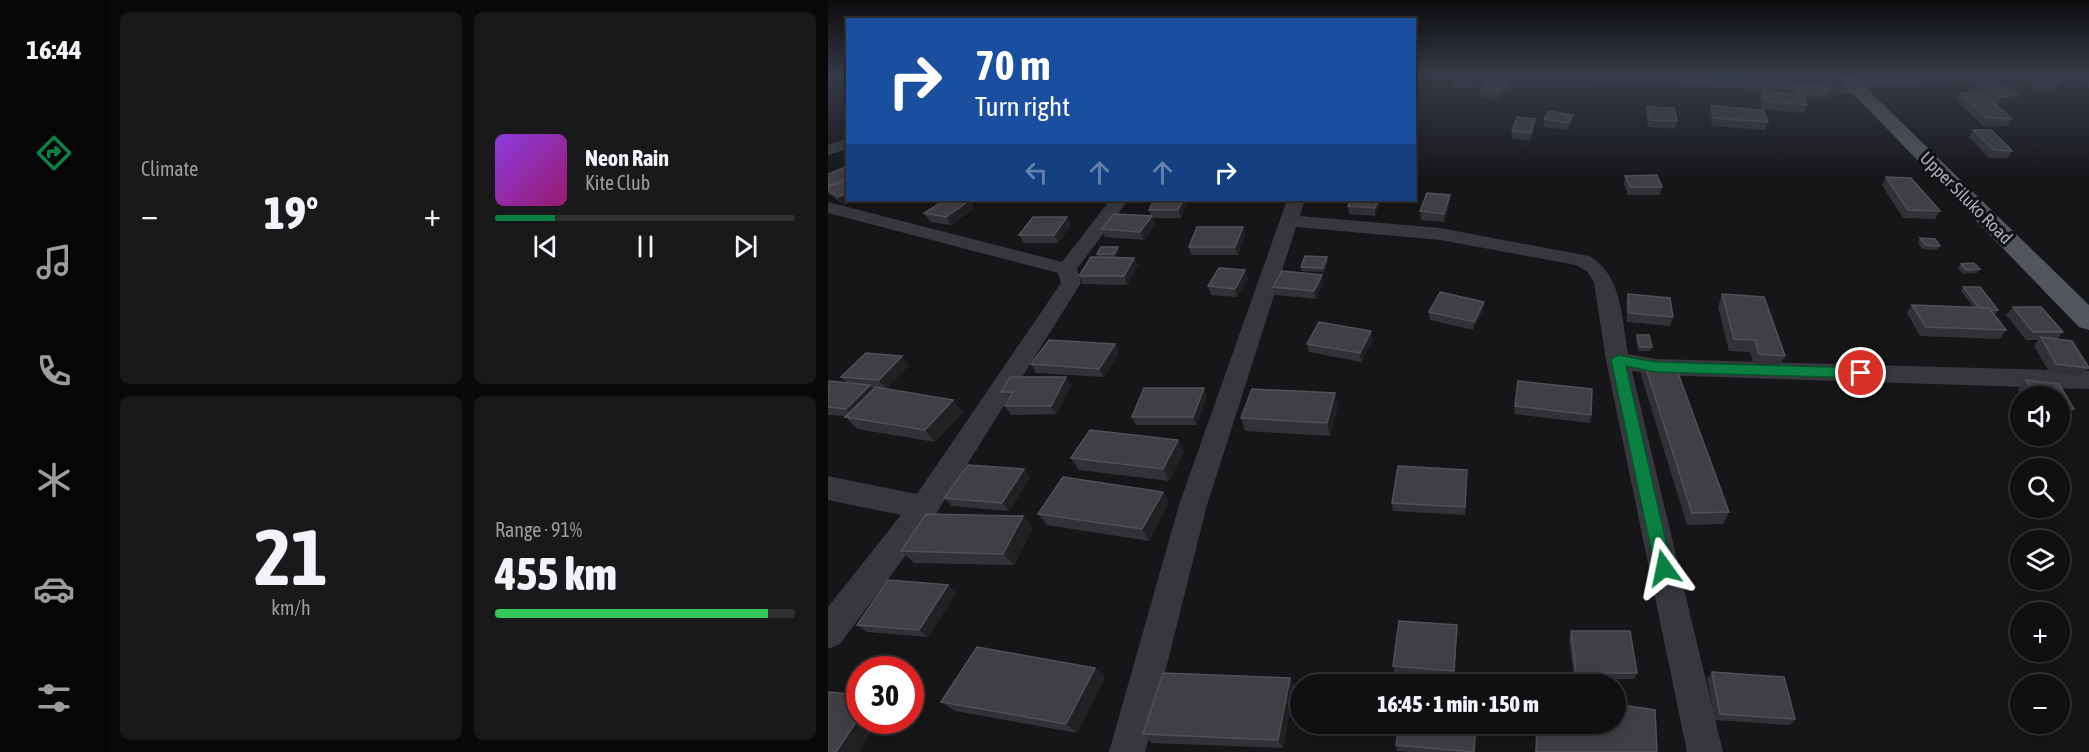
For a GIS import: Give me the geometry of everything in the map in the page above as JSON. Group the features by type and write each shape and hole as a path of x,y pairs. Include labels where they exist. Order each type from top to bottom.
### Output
{"main road":[{"name":"Upper Siluko Road","path":"1879,110 2084,311"}],"street":[{"path":"828,150 846,144"},
{"path":"1067,269 1118,201"},
{"path":"828,207 1067,269"},
{"path":"1126,752 1193,506 1292,210 1582,260 1596,268 1604,283 1618,360 1705,752"},
{"path":"828,633 924,508 1071,283 1067,269"},
{"path":"1618,360 1656,367 2089,380"},
{"path":"828,489 924,508"}],"building":[{"path":"1648,110 1674,110 1677,121 1650,120"},
{"path":"1712,110 1763,110 1768,122 1714,118"},
{"path":"1979,110 2002,110 2012,119 1987,118"},
{"path":"1549,111 1573,115 1569,123 1544,119"},
{"path":"1517,117 1535,119 1531,133 1512,131"},
{"path":"1973,130 1991,130 2012,151 1994,150"},
{"path":"846,167 846,179 828,186 828,174"},
{"path":"1657,175 1662,187 1630,187 1625,176"},
{"path":"1886,177 1911,178 1940,211 1908,210"},
{"path":"846,181 846,194 838,197 828,190 828,187"},
{"path":"1427,193 1450,195 1444,214 1420,211"},
{"path":"943,201 969,201 946,217 924,213"},
{"path":"1154,201 1182,201 1178,210 1149,210"},
{"path":"1350,201 1378,201 1375,208 1348,206"},
{"path":"1114,214 1152,216 1140,232 1101,229"},
{"path":"1033,217 1067,217 1054,235 1019,235"},
{"path":"1197,227 1243,227 1235,247 1189,247"},
{"path":"1920,238 1935,239 1940,246 1925,245"},
{"path":"1101,247 1118,247 1114,254 1097,254"},
{"path":"1305,256 1327,257 1323,268 1301,267"},
{"path":"1091,257 1134,258 1124,276 1079,276"},
{"path":"1974,263 1980,269 1966,270 1961,264"},
{"path":"1219,268 1245,270 1235,289 1208,286"},
{"path":"1282,271 1322,275 1314,291 1273,287"},
{"path":"1963,287 1980,287 1998,310 1979,307"},
{"path":"1440,292 1484,302 1474,322 1429,312"},
{"path":"1628,294 1670,298 1673,317 1629,313"},
{"path":"1722,294 1764,297 1785,356 1759,354 1755,340 1734,339"},
{"path":"1912,305 1989,308 2006,330 1926,327"},
{"path":"2013,307 2041,307 2063,332 2033,332"},
{"path":"1319,322 1371,331 1360,353 1307,344"},
{"path":"1637,335 1649,335 1652,347 1640,347"},
{"path":"2041,337 2072,341 2089,368 2056,364"},
{"path":"1049,340 1115,344 1099,369 1031,364"},
{"path":"866,353 902,356 879,380 841,377"},
{"path":"1644,362 1674,362 1729,512 1692,513"},
{"path":"1010,377 1066,377 1051,406 1005,406 1013,392 1001,392"},
{"path":"2026,380 2060,386 2029,386"},
{"path":"829,381 870,385 846,409 828,407"},
{"path":"1518,381 1592,389 1591,415 1515,406"},
{"path":"876,387 953,400 925,430 845,417"},
{"path":"1144,388 1204,388 1193,417 1132,417"},
{"path":"1252,389 1335,393 1327,423 1241,418"},
{"path":"1090,430 1178,440 1163,469 1071,458"},
{"path":"968,465 1024,469 1002,503 944,498"},
{"path":"1398,466 1467,470 1465,507 1392,503"},
{"path":"1063,477 1163,492 1142,529 1038,514"},
{"path":"926,514 1023,516 1003,554 901,551"},
{"path":"888,580 948,585 919,630 857,625"},
{"path":"1399,621 1457,625 1454,671 1393,666"},
{"path":"1571,631 1630,631 1637,673 1576,673"},
{"path":"977,647 1095,668 1066,724 941,702"},
{"path":"1712,672 1784,677 1795,719 1720,714"},
{"path":"1163,673 1290,678 1278,740 1143,734"},
{"path":"828,692 846,694 846,734 848,734 836,752 828,752"},
{"path":"1626,706 1655,710 1657,752 1536,752 1537,734 1626,734"},
{"path":"1398,734 1475,734 1474,752 1396,745"}],"route":[{"path":"1664,568 1618,360 1656,367 1861,373"}]}
